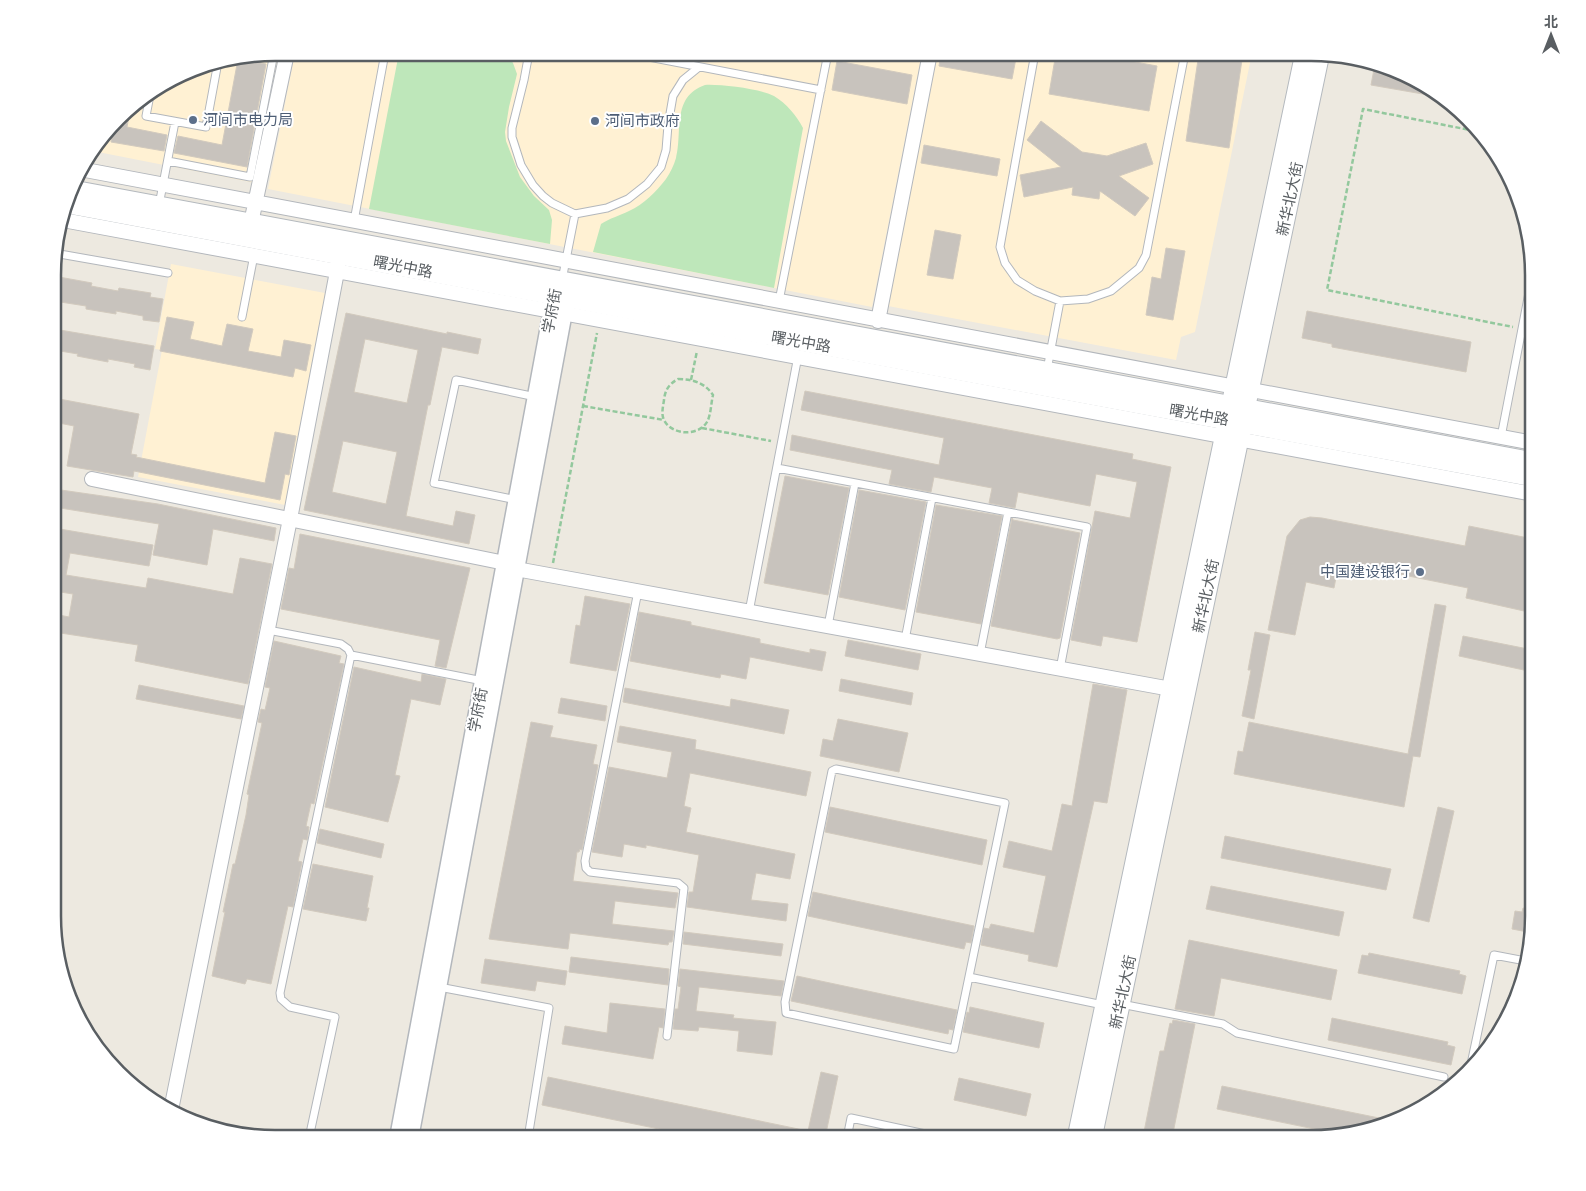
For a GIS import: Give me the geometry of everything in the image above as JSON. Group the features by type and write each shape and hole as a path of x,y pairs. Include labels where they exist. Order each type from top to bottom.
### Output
{"main road":[{"name":"新华北大街","path":"1079,1130 1113,1005 1242,388 1303,61"},
{"name":"新华北大街","path":"1242,388 1318,62"},
{"name":"曙光中路","path":"79,191 251,223 561,295 1525,476"},
{"name":"曙光中路","path":"73,205 339,263 561,295 1047,372 1235,422 1525,461"},
{"name":"新华北大街","path":"1093,1130 1113,1005 1171,690 1235,422"}],"street":[{"path":"251,223 285,61"},
{"path":"878,320 928,61"},
{"path":"88,171 1525,442"},
{"path":"69,221 254,255 339,263 268,630 171,1103"},
{"path":"561,295 599,319 798,356 1235,422 1525,492"},
{"name":"学府街","path":"399,1130 483,681 511,566 517,500 536,397 561,295"},
{"name":"学府街","path":"411,1130 561,295"},
{"path":"92,479 551,575 1171,690"}],"lane":[{"path":"168,161 250,177 272,61"},
{"path":"354,221 382,61"},
{"path":"528,61 512,128 512,137 522,165 532,185 552,203 575,214 606,208 628,199 647,184 661,167 664,158 673,96 683,80 699,66"},
{"path":"672,61 821,90"},
{"path":"779,301 826,61"},
{"path":"1034,61 1000,247 1005,263 1017,280 1035,291 1060,301 1088,300 1111,291 1139,268 1146,255 1183,61"},
{"path":"149,102 146,116 206,127 217,70"},
{"path":"159,206 175,122"},
{"path":"561,295 575,214"},
{"path":"62,254 168,273"},
{"path":"242,317 254,255"},
{"path":"1501,437 1525,296"},
{"path":"1047,372 1060,301"},
{"path":"749,612 798,356"},
{"path":"517,500 434,483 456,380 536,397"},
{"path":"776,468 1087,527 1060,669"},
{"path":"828,626 855,483"},
{"path":"905,640 932,498"},
{"path":"980,654 1008,512"},
{"path":"638,591 585,861 586,868 590,872 678,883 684,888 667,1036"},
{"path":"268,630 342,644 348,649 351,656 280,993 281,1000 290,1007 335,1017 311,1130"},
{"path":"351,656 483,681"},
{"path":"836,769 1005,803 969,977 954,1049 786,1013 785,1002 832,771 836,769"},
{"path":"1473,1056 1494,955 1520,960"},
{"path":"969,977 1223,1024 1237,1034 1444,1076"},
{"path":"438,987 549,1008 529,1130"},
{"path":"849,1130 852,1118 907,1130"}],"path":[{"path":"1466,128 1363,109 1327,290 1514,327"},
{"path":"551,575 599,319"},
{"path":"691,381 700,338"},
{"path":"678,379 691,381 701,383 708,388 712,395 708,420 702,428 691,433 668,427 662,414 665,392 668,386 678,379"},
{"path":"583,406 664,420"},
{"path":"702,428 782,443"}],"shaded area":[{"name":"河间市电力局","path":"279,61 255,183 100,152 114,134 134,114 156,97 180,83 233,65"},
{"name":"河间市政府","path":"293,61 920,61 872,307 268,189"},
{"path":"934,61 1250,61 1195,332 1181,337 1176,360 888,306"},
{"path":"171,264 325,293 285,505 138,477 162,350 155,349"}],"green space":[{"path":"397,61 512,61 517,74 509,107 505,132 506,141 520,177 534,196 549,210 552,220 550,244 369,209"},
{"path":"705,85 720,85 768,93 783,102 791,110 803,128 774,288 593,252 601,224 640,205 666,179 676,158 680,116 683,107 687,98 694,91"}],"building":[{"path":"837,61 912,75 907,104 832,90"},
{"path":"940,61 1015,61 1012,79 939,66"},
{"path":"1055,61 1130,61 1157,66 1149,111 1049,94"},
{"path":"1198,61 1242,61 1229,148 1186,141"},
{"path":"257,62 266,64 247,167 174,153 178,136 222,145 237,64"},
{"path":"1374,71 1406,83 1426,95 1371,85"},
{"path":"128,120 127,127 167,135 164,151 111,142 112,136"},
{"path":"1041,121 1082,152 1107,156 1146,143 1153,164 1119,176 1149,198 1135,216 1100,191 1099,199 1072,195 1073,187 1024,197 1020,175 1061,167 1027,140"},
{"path":"924,145 1000,159 997,176 921,163"},
{"path":"935,230 961,235 953,279 927,275"},
{"path":"1166,248 1185,251 1173,320 1146,315 1152,277 1161,279"},
{"path":"61,277 92,283 91,286 118,291 119,288 151,293 150,297 163,299 159,322 143,320 143,316 116,311 116,314 86,309 86,306 61,302"},
{"path":"1307,311 1471,342 1466,372 1332,347 1332,344 1302,338"},
{"path":"346,313 447,334 447,332 481,339 478,354 442,347 430,405 428,405 406,516 453,526 456,511 475,515 469,544 304,510","holes":["365,339 418,350 407,403 354,392","343,441 397,452 386,504 332,492"]},
{"path":"167,317 194,322 190,339 222,346 227,324 253,329 248,351 281,357 284,340 311,345 306,371 295,368 293,377 160,351"},
{"path":"61,330 154,346 150,370 134,367 135,364 108,359 108,362 77,356 78,354 61,351"},
{"path":"805,391 1133,454 1132,459 1171,467 1137,642 1103,636 1101,646 1071,640 1095,511 1130,518 1137,482 1096,474 1090,506 1018,492 1015,508 989,503 992,488 934,477 931,492 889,484 892,470 790,450 792,435 939,465 944,438 801,410"},
{"path":"61,399 139,414 131,454 137,455 136,457 265,483 275,432 296,436 289,475 285,474 280,500 134,471 133,477 67,466 74,426 61,423"},
{"path":"785,476 849,488 828,595 764,583"},
{"path":"61,490 158,504 276,528 274,541 213,529 207,565 153,555 159,524 61,508"},
{"path":"859,490 926,502 905,610 839,597"},
{"path":"936,505 1002,516 981,624 916,612"},
{"name":"中国建设银行","path":"1310,517 1322,518 1465,546 1469,526 1525,537 1525,611 1466,598 1468,588 1339,562 1334,588 1306,582 1295,635 1268,630 1287,536 1300,520"},
{"path":"1012,518 1013,520 1080,533 1060,638 991,626"},
{"path":"61,529 153,545 149,566 70,553 66,575 146,588 148,578 233,594 240,558 272,564 248,684 135,661 138,645 61,633 61,615 69,617 73,594 61,592"},
{"path":"300,534 470,568 446,668 435,666 440,640 281,609 289,568 294,569"},
{"path":"585,596 630,604 616,671 570,663 576,625 580,626"},
{"path":"1435,604 1446,606 1420,757 1413,756 1404,807 1234,774 1238,751 1243,752 1249,722 1408,754"},
{"path":"639,612 691,622 691,625 760,639 760,643 810,653 810,649 826,652 822,671 750,657 746,679 721,674 720,678 630,661"},
{"path":"1255,632 1270,635 1254,719 1242,716 1251,670 1248,670"},
{"path":"1463,636 1525,648 1525,670 1459,656"},
{"path":"848,640 921,654 918,670 845,656"},
{"path":"274,641 341,656 339,663 344,664 314,804 311,803 306,826 309,827 307,840 303,839 298,861 302,862 293,907 288,906 271,984 247,979 245,984 212,976 233,864 235,864 246,815 249,795 247,794 262,723 258,722 261,709 265,710 270,688 265,687"},
{"path":"354,667 421,682 422,674 446,679 440,705 411,699 395,775 400,776 388,822 325,807"},
{"path":"841,679 913,693 911,705 839,691"},
{"path":"1093,684 1127,690 1107,803 1094,801 1057,967 1028,961 1029,955 981,945 984,928 989,929 991,924 1034,933 1046,876 1003,867 1009,841 1052,851 1062,804 1072,806"},
{"path":"139,685 244,706 241,719 136,699"},
{"path":"625,688 730,707 731,699 789,710 784,734 623,702"},
{"path":"561,698 607,706 605,721 558,713"},
{"path":"838,719 908,733 899,772 820,756 823,739 833,741"},
{"path":"531,722 553,726 550,737 597,745 593,764 598,765 582,850 580,849 577,852 573,881 678,893 675,908 615,901 612,924 674,931 672,942 669,942 668,945 570,933 568,949 489,939"},
{"path":"620,726 696,740 695,749 811,772 806,796 690,773 684,806 691,808 686,832 795,854 790,879 756,873 751,900 788,904 786,921 687,907 689,892 693,892 699,855 646,845 646,848 624,844 622,857 592,852 609,767 667,778 672,752 617,742"},
{"path":"830,807 987,840 982,865 825,832"},
{"path":"1438,807 1454,811 1429,922 1413,918"},
{"path":"320,829 384,844 381,858 317,843"},
{"path":"1225,836 1391,869 1386,890 1221,858"},
{"path":"313,864 373,876 366,921 303,909"},
{"path":"1211,886 1344,912 1339,936 1206,909"},
{"path":"813,892 974,926 971,943 966,942 964,949 808,916"},
{"path":"1523,908 1525,908 1524,931 1512,929 1515,911 1522,912"},
{"path":"684,932 783,944 781,956 683,944"},
{"path":"1189,940 1337,970 1331,1000 1221,978 1214,1016 1175,1009"},
{"path":"1369,953 1460,971 1459,974 1466,976 1462,994 1358,973 1362,955 1368,956"},
{"path":"571,957 669,969 668,985 569,972"},
{"path":"485,959 567,971 565,985 537,981 535,991 481,983"},
{"path":"680,969 784,981 781,996 699,987 696,1011 734,1015 733,1018 776,1022 772,1055 737,1051 739,1031 699,1027 698,1031 673,1029 675,1009 678,1009 681,987 678,986"},
{"path":"797,976 957,1010 953,1030 949,1029 948,1034 791,1001"},
{"path":"610,1003 665,1009 663,1028 659,1027 653,1059 562,1044 565,1026 607,1033"},
{"path":"970,1007 1044,1023 1039,1048 963,1032 967,1012 969,1013"},
{"path":"1332,1018 1448,1042 1447,1045 1455,1047 1451,1065 1328,1040"},
{"path":"1173,1020 1195,1024 1174,1130 1144,1130 1160,1051 1164,1051 1170,1023 1172,1024"},
{"path":"821,1072 838,1076 827,1130 808,1130"},
{"path":"548,1077 803,1130 664,1130 542,1105"},
{"path":"959,1078 1031,1094 1026,1116 954,1100"},
{"path":"1222,1086 1380,1118 1353,1126 1317,1130 1217,1109"}],"place":[{"name":"河间市电力局","path":"193,120"},
{"name":"河间市政府","path":"595,121"},
{"name":"中国建设银行","path":"1420,572"}]}
